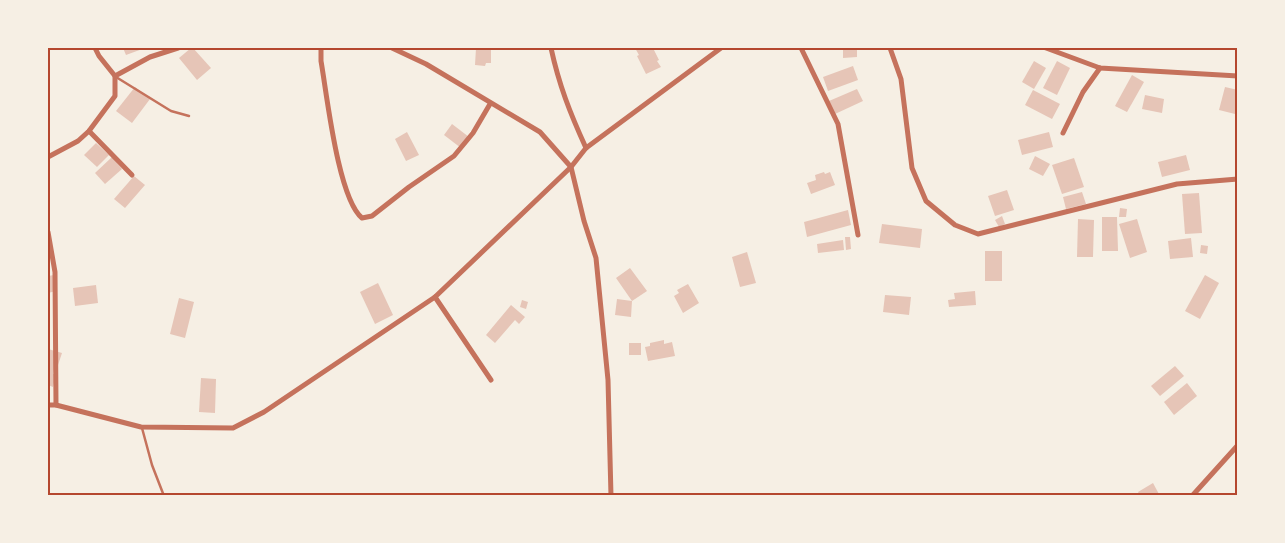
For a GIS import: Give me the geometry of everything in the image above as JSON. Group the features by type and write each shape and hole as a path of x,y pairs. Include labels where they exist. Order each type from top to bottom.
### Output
{"street":[{"path":"48,156 78,141 89,131 115,96 114,76 94,48"},
{"path":"114,76 150,57 178,48"},
{"path":"322,48 321,61 340,172 355,212 362,218 372,216 409,187 454,156 473,133 490,104"},
{"path":"392,48 426,64 490,104 540,132 571,167 584,221 596,258 608,380 611,496"},
{"path":"551,48 558,79 586,148"},
{"path":"48,405 56,405 141,427 233,428 264,412 435,297 571,167 586,148 721,48"},
{"path":"801,48 838,124 858,235"},
{"path":"890,48 901,79 912,168 926,201 955,225 978,234 1177,184 1238,179"},
{"path":"1046,48 1100,68 1238,76"},
{"path":"1063,133 1083,92 1100,68"},
{"path":"89,131 132,175"},
{"path":"48,232 55,272 56,405"},
{"path":"435,297 491,380"},
{"path":"1192,496 1238,445"}],"lane":[{"path":"114,76 172,111 189,116"},
{"path":"141,427 152,465 164,496"}],"building":[{"path":"123,48 145,48 126,55"},
{"path":"191,48 211,68 197,80 179,58"},
{"path":"476,48 491,48 491,63 486,63 485,66 475,65"},
{"path":"635,48 653,48 661,67 646,74"},
{"path":"843,48 857,48 857,57 843,58"},
{"path":"1034,61 1046,68 1034,89 1022,82"},
{"path":"1057,61 1070,68 1057,95 1043,88"},
{"path":"853,66 858,80 828,91 823,77"},
{"path":"1132,75 1144,82 1127,112 1115,106"},
{"path":"135,87 150,99 132,123 116,111"},
{"path":"1225,87 1238,90 1238,103 1235,114 1219,110"},
{"path":"857,89 863,101 835,114 829,101"},
{"path":"1033,90 1060,104 1052,119 1025,105"},
{"path":"1145,95 1164,99 1162,113 1142,109"},
{"path":"452,124 469,137 461,148 444,135"},
{"path":"407,132 419,155 406,161 395,139"},
{"path":"1049,132 1053,147 1022,155 1018,140"},
{"path":"96,143 109,155 97,167 84,155"},
{"path":"1186,155 1190,170 1162,177 1158,162"},
{"path":"1035,156 1050,164 1043,176 1029,169"},
{"path":"112,157 122,169 105,184 95,173"},
{"path":"1074,158 1084,187 1062,194 1052,165"},
{"path":"824,172 825,174 830,172 835,185 811,194 807,183 816,180 815,175"},
{"path":"134,176 145,185 125,208 114,199"},
{"path":"1007,190 1014,210 995,216 988,196"},
{"path":"1082,192 1086,204 1066,209 1063,197"},
{"path":"1199,193 1202,233 1185,234 1182,194"},
{"path":"1120,208 1127,209 1126,217 1119,217"},
{"path":"848,210 851,225 807,237 804,222"},
{"path":"1002,216 1005,224 999,227 995,220"},
{"path":"1102,217 1117,217 1118,251 1102,251"},
{"path":"1078,219 1094,220 1093,257 1077,257"},
{"path":"1137,219 1147,252 1130,258 1119,224"},
{"path":"882,224 922,229 920,248 879,243"},
{"path":"845,237 850,237 851,249 846,250"},
{"path":"1191,238 1193,257 1170,259 1168,241"},
{"path":"843,240 844,250 818,253 817,244"},
{"path":"1201,245 1208,246 1207,254 1200,253"},
{"path":"985,251 1002,251 1002,281 985,281"},
{"path":"747,252 756,283 740,287 732,257"},
{"path":"630,268 647,291 632,301 616,278"},
{"path":"54,275 56,291 48,293 48,276"},
{"path":"1205,275 1219,283 1200,319 1185,311"},
{"path":"378,283 393,315 375,324 360,292"},
{"path":"688,284 699,303 683,313 674,296 679,293 677,290"},
{"path":"96,285 98,303 75,306 73,288"},
{"path":"975,291 976,305 949,307 948,300 955,299 954,293"},
{"path":"885,295 911,297 909,315 883,312"},
{"path":"179,298 194,302 185,338 170,334"},
{"path":"617,299 632,301 631,317 615,315"},
{"path":"522,300 528,302 526,309 520,307"},
{"path":"511,305 525,317 519,324 515,320 495,343 486,335"},
{"path":"664,340 664,344 672,342 675,356 648,361 645,347 650,346 650,343"},
{"path":"629,343 641,343 641,355 629,355"},
{"path":"48,349 62,353 58,365 55,364 53,374 56,374 53,387 48,385"},
{"path":"1175,366 1184,376 1160,396 1151,386"},
{"path":"201,378 216,379 215,413 199,412"},
{"path":"1187,383 1197,396 1174,415 1164,402"},
{"path":"1153,483 1160,496 1140,496 1138,492"}]}
